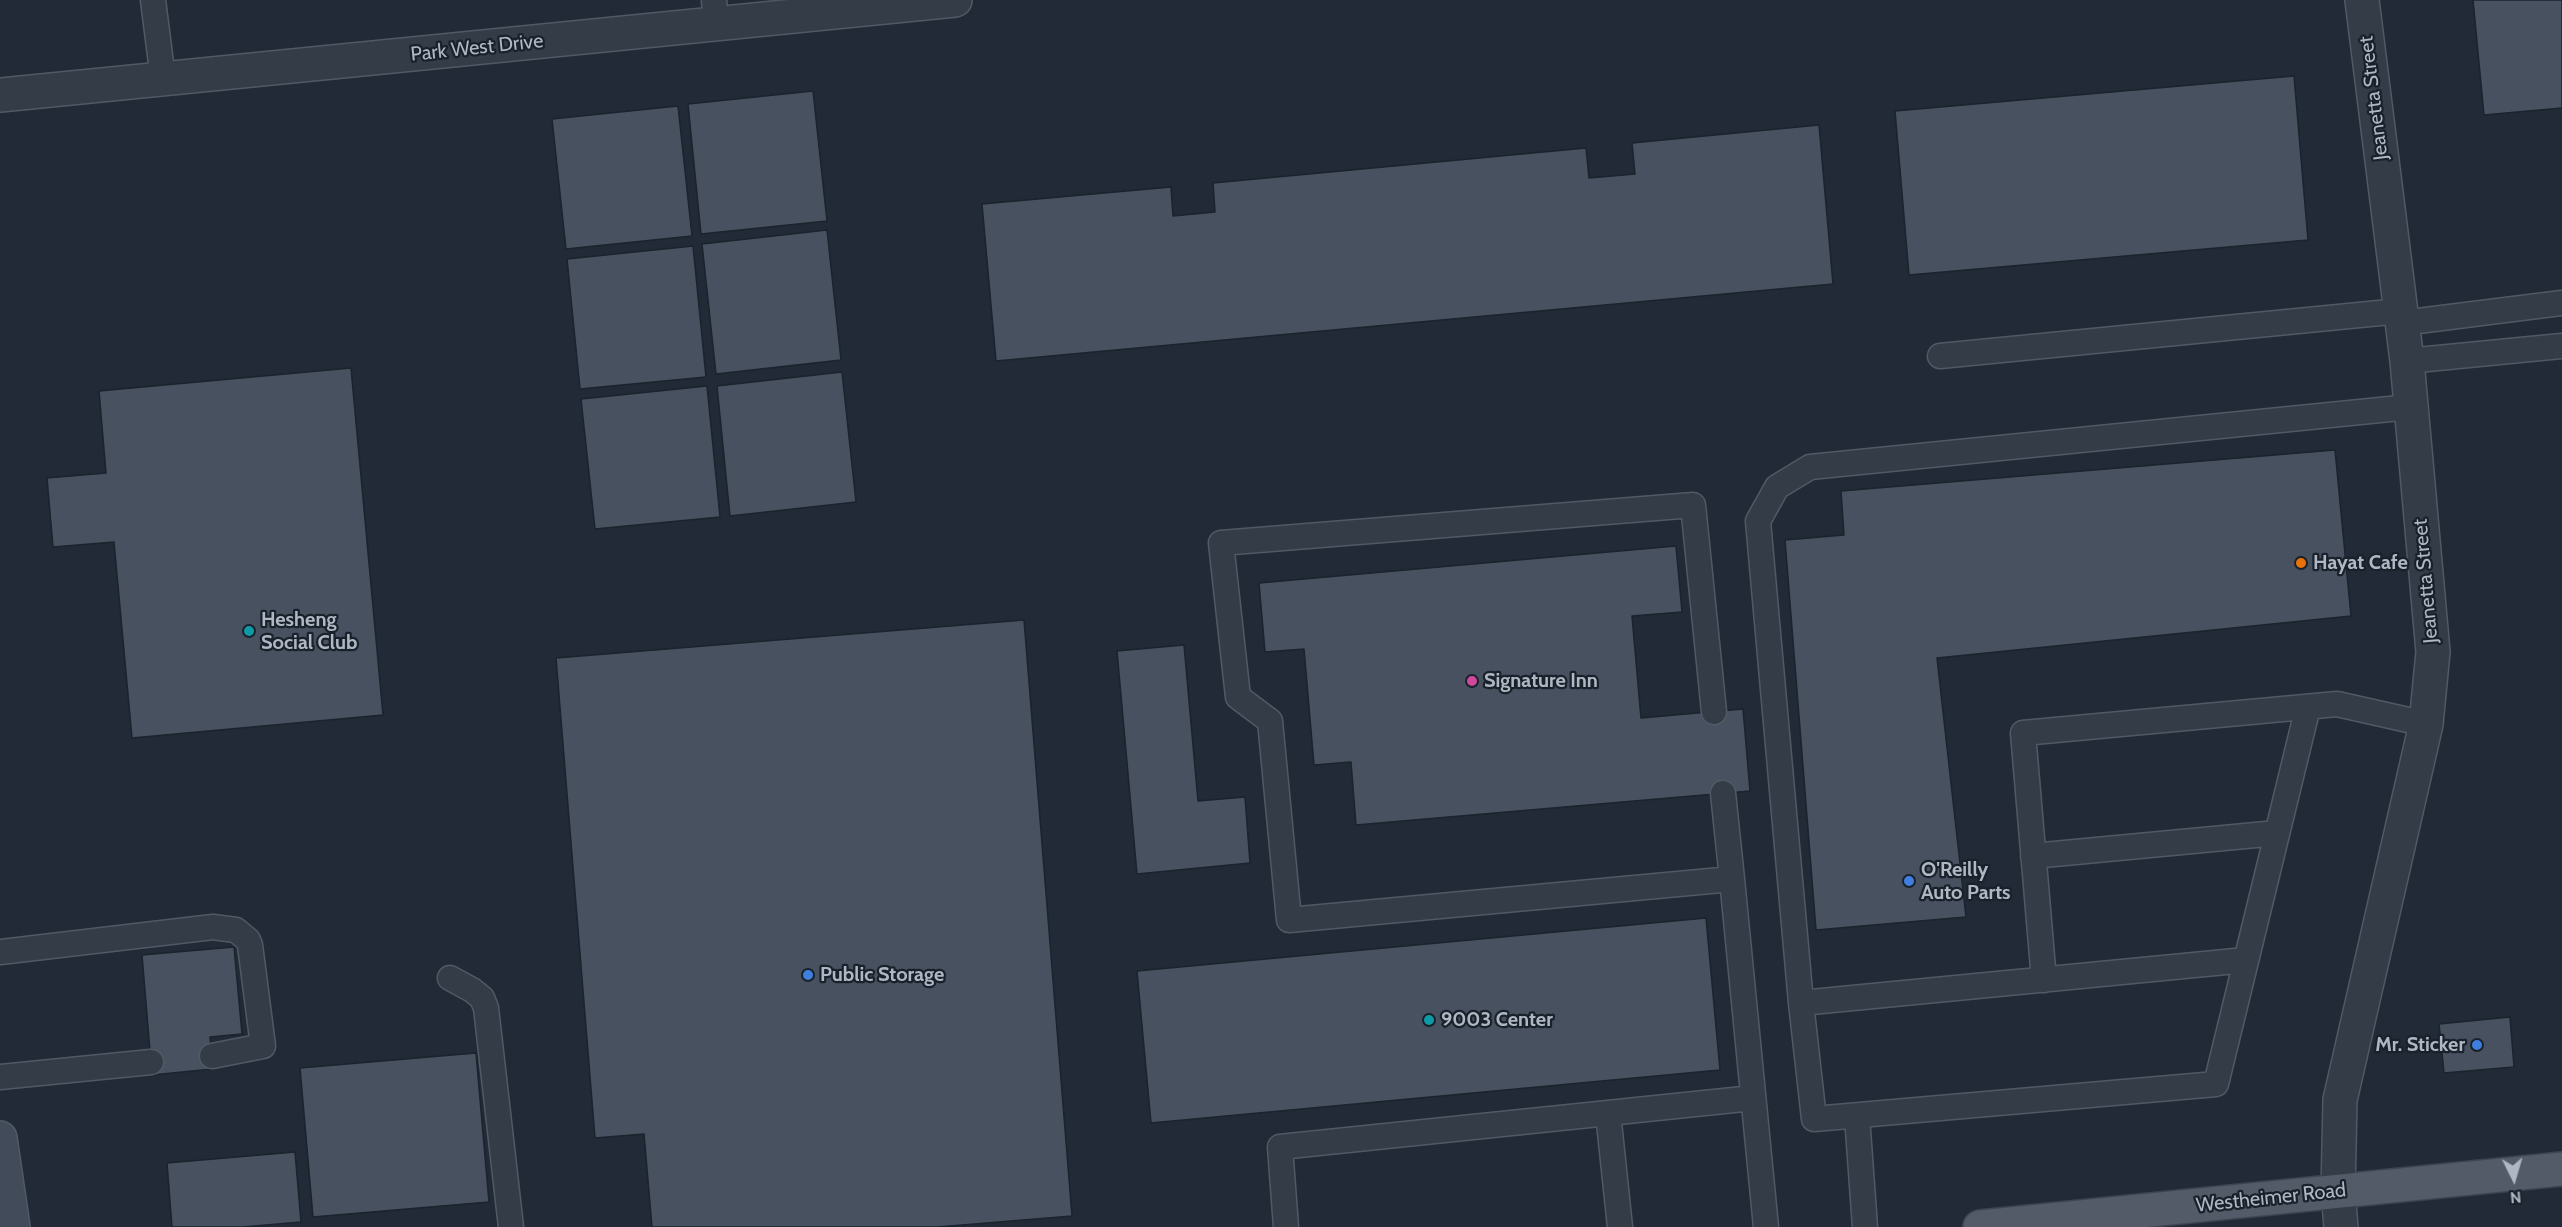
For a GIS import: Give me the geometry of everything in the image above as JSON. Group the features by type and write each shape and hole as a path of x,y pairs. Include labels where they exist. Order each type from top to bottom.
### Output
{"main road":[{"path":"0,1138 13,1227"},
{"name":"Westheimer Road","path":"1980,1227 2562,1169"}],"street":[{"name":"Park West Drive","path":"0,95 163,79 715,12 955,0"},
{"name":"Jeanetta Street","path":"2341,1227 2338,1191 2340,1100 2426,724 2433,652 2407,361 2362,0"}],"lane":[{"path":"153,0 163,79"},
{"path":"1940,356 2562,303"},
{"path":"2407,361 2562,346"},
{"path":"2308,707 2216,1084 1815,1119 1801,1004 1758,521 1777,487 1810,467 2410,407"},
{"path":"1714,712 1693,505 1221,543 1238,697 1270,721 1289,920 1732,879"},
{"path":"2044,980 2023,733 2337,704 2426,724"},
{"path":"1723,793 1766,1227"},
{"path":"2034,856 2277,833"},
{"path":"0,952 213,927 236,930 248,940 250,945 263,1046 212,1056"},
{"path":"1801,1004 2246,960"},
{"path":"450,978 482,998 486,1008 511,1227"},
{"path":"0,1077 151,1062"},
{"path":"1286,1227 1280,1147 1753,1098"},
{"path":"1608,1113 1620,1227"},
{"path":"1857,1116 1865,1227"}],"building":[{"path":"2473,0 2562,0 2562,108 2484,115"},
{"path":"2294,76 2308,240 1909,275 1895,111"},
{"path":"813,91 827,221 701,234 688,104"},
{"path":"678,106 692,236 566,249 552,119"},
{"path":"1819,125 1833,284 996,361 982,204 1171,187 1173,216 1215,212 1213,183 1586,148 1589,178 1635,174 1632,143"},
{"path":"827,230 841,360 716,374 702,244"},
{"path":"693,246 706,377 580,389 567,259"},
{"name":"Hesheng Social Club","path":"351,368 383,715 132,738 114,542 53,547 47,478 106,473 99,391"},
{"path":"842,372 856,502 730,516 717,386"},
{"path":"707,386 720,517 595,529 581,399"},
{"path":"2335,450 2351,616 1937,658 1966,917 1816,930 1785,540 1844,535 1841,491"},
{"name":"Signature Inn","path":"1676,546 1682,612 1632,616 1641,718 1743,709 1750,791 1356,825 1351,762 1314,765 1304,649 1265,652 1259,583"},
{"path":"1024,620 1072,1216 938,1227 652,1227 644,1134 595,1138 556,658"},
{"path":"1184,645 1198,801 1245,797 1250,863 1137,874 1117,651"},
{"name":"9003 Center","path":"1706,918 1720,1070 1151,1123 1137,971"},
{"path":"234,947 242,1034 210,1037 213,1069 152,1075 142,955"},
{"name":"Mr. Sticker","path":"2510,1017 2514,1067 2444,1073 2439,1024"},
{"path":"476,1053 489,1202 313,1217 300,1068"},
{"path":"295,1152 301,1222 243,1227 172,1227 167,1163"}],"place":[{"name":"Hayat Cafe","path":"2301,563"},
{"name":"Hesheng Social Club","path":"249,631"},
{"name":"Signature Inn","path":"1472,681"},
{"name":"O'Reilly Auto Parts","path":"1909,881"},
{"name":"Public Storage","path":"808,975"},
{"name":"9003 Center","path":"1429,1020"},
{"name":"Mr. Sticker","path":"2477,1045"}]}
